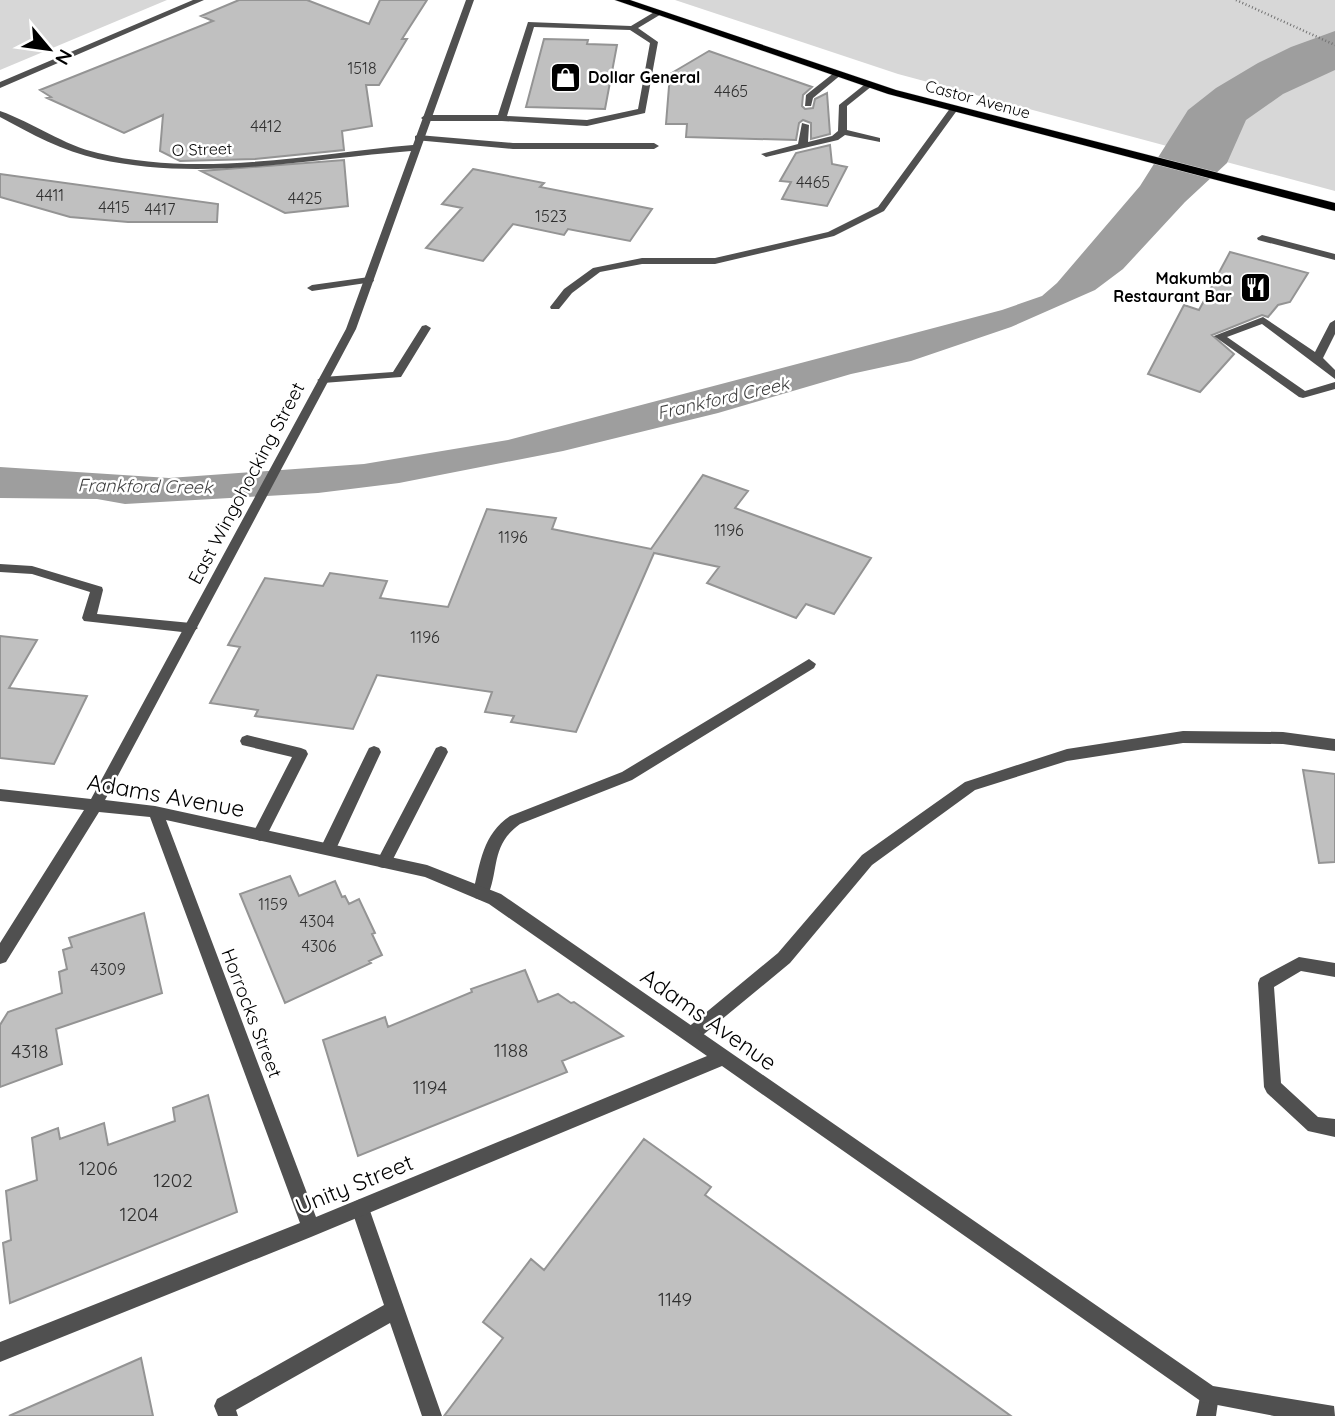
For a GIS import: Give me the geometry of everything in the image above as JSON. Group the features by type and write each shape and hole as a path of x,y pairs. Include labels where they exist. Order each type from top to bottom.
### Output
{"main road":[{"name":"Castor Avenue","path":"620,0 869,84 1100,148 1335,206"}],"street":[{"path":"0,85 201,0"},
{"name":"East Wingohocking Street","path":"0,957 94,805 351,329 425,118 470,0"},
{"path":"632,28 659,13"},
{"path":"425,118 502,118 587,123 642,111 654,42 632,28 531,24 502,118"},
{"path":"808,104 809,97 838,74"},
{"path":"843,132 843,105 869,84"},
{"path":"555,307 568,291 597,270 642,261 715,261 831,234 881,209 954,108"},
{"name":"O Street","path":"0,114 96,156 161,167 224,165 417,143 654,146"},
{"path":"803,145 805,125"},
{"path":"766,154 835,138 843,132 877,139"},
{"path":"1262,238 1335,257"},
{"path":"312,288 369,280"},
{"path":"1335,376 1317,359 1263,320 1219,335 1303,395 1335,385"},
{"path":"1317,359 1335,323"},
{"path":"323,380 397,375 426,328"},
{"path":"0,568 32,570 97,590 89,618 191,628"},
{"path":"481,893 494,838 502,828 515,820 627,776 809,664"},
{"path":"692,1034 784,958 867,860 970,786 1067,755 1183,737 1283,738 1335,745"},
{"path":"247,741 301,754 260,835"},
{"path":"328,849 374,752"},
{"path":"384,862 441,752"},
{"name":"Adams Avenue","path":"0,795 155,812 427,871 495,899 1209,1395 1334,1416"},
{"name":"Horrocks Street","path":"155,812 311,1228"},
{"path":"1335,970 1300,964 1266,983 1273,1087 1314,1125 1335,1128"},
{"name":"Unity Street","path":"0,1352 311,1228 725,1057"},
{"path":"360,1208 432,1416"},
{"path":"228,1416 224,1405 395,1310"},
{"path":"1206,1416 1209,1395"}],"path":[{"path":"1236,0 1335,46"}],"shaded area":[{"path":"0,0 167,0 0,70"},
{"path":"675,0 1335,0 1335,191 898,74"}],"water":[{"name":"Frankford Creek","path":"1335,31 1335,70 1283,94 1246,120 1227,163 1185,202 1123,269 1095,290 1011,327 911,361 851,374 718,413 563,451 399,483 318,493 125,504 97,499 0,498 0,467 169,478 364,464 508,440 1002,310 1042,296 1057,283 1140,186 1188,110 1216,88 1258,63 1291,47"}],"building":[{"path":"239,0 307,0 369,24 380,0 427,0 402,39 407,39 379,85 366,85 372,126 342,131 344,150 255,159 180,161 160,151 163,115 124,133 47,98 51,97 40,90 213,21 201,16"},
{"path":"544,39 588,40 587,44 617,45 605,109 526,107"},
{"path":"709,51 812,87 803,95 802,106 805,109 813,108 815,99 827,93 830,134 811,139 811,123 803,120 799,123 796,140 686,137 687,124 666,124 670,74"},
{"path":"830,145 832,164 847,167 827,206 782,199 791,182 780,181 796,153"},
{"path":"344,160 348,206 285,213 201,171"},
{"path":"473,169 544,183 540,187 652,209 630,241 568,229 564,235 513,224 483,261 426,248 462,208 442,204"},
{"path":"0,174 218,204 217,222 128,222 70,217 0,197"},
{"path":"1230,252 1308,273 1290,302 1278,305 1268,317 1262,315 1212,335 1234,354 1200,392 1148,374 1184,305 1199,310"},
{"path":"703,475 748,491 735,508 871,558 834,614 806,604 796,618 707,583 719,567 654,553 576,732 511,722 514,716 485,712 492,692 377,675 353,729 255,716 258,710 210,703 240,647 228,645 265,578 323,586 330,573 387,581 380,598 448,607 487,509 556,518 552,529 651,549"},
{"path":"0,636 37,640 9,688 87,696 54,764 0,758"},
{"path":"1303,770 1335,774 1335,862 1319,863"},
{"path":"290,876 299,896 335,881 342,897 345,896 349,904 359,899 382,955 369,961 371,963 285,1003 240,894"},
{"path":"144,913 162,993 56,1029 62,1064 0,1087 0,1025 8,1012 62,993 59,972 67,969 63,950 72,947 69,938"},
{"path":"525,970 538,1002 558,994 623,1036 562,1061 567,1072 358,1156 323,1040 385,1017 388,1027 472,992 471,989"},
{"path":"208,1095 237,1212 10,1303 3,1243 11,1240 6,1191 37,1180 32,1138 58,1128 60,1139 104,1123 108,1145 175,1121 173,1108"},
{"path":"644,1139 711,1187 705,1195 1011,1416 444,1416 503,1338 483,1322 531,1259 544,1270"},
{"path":"141,1358 153,1416 9,1416"}],"place":[{"name":"Dollar General","path":"565,77"},
{"name":"Makumba Restaurant Bar","path":"1255,287"}]}
